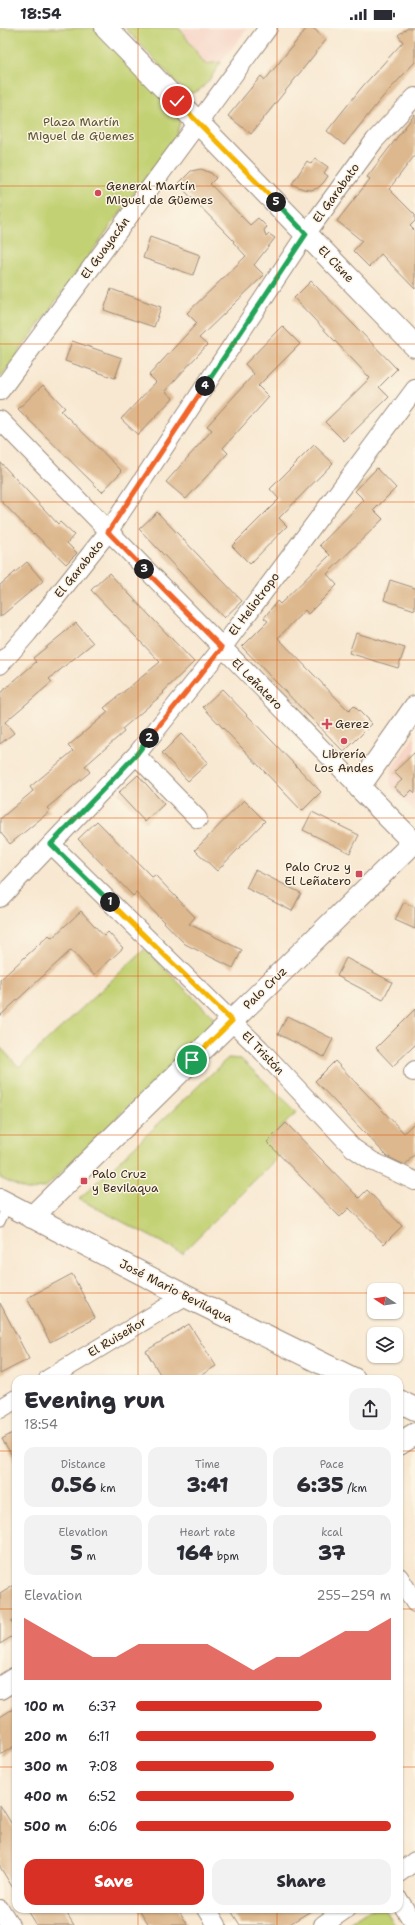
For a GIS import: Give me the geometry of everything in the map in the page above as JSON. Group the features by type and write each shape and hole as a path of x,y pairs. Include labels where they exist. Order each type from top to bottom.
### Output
{"street":[{"name":"El Cisne","path":"106,28 415,346"},
{"name":"El Guayacán","path":"0,391 268,28"},
{"name":"El Garabato","path":"0,665 28,633 108,532 306,234 375,140 415,97"},
{"name":"El Heliotropo","path":"0,898 136,755 222,648 415,389"},
{"name":"El Leñatero","path":"0,420 414,844"},
{"path":"359,787 415,707"},
{"path":"136,755 198,819"},
{"name":"El Tristón","path":"51,844 232,1021 353,1148 372,1161 415,1180"},
{"name":"Palo Cruz","path":"32,1217 414,844"},
{"name":"José Mario Bevilaqua","path":"3,1209 32,1217 185,1296 346,1375"},
{"name":"El Ruiseñor","path":"55,1375 185,1296"},
{"path":"0,1408 12,1401"},
{"path":"403,1404 415,1409"},
{"path":"403,1442 415,1434"},
{"path":"403,1584 415,1603"},
{"path":"0,1688 12,1680"},
{"path":"403,1870 415,1861"},
{"path":"403,1906 415,1925"},
{"path":"0,1909 10,1925"},
{"path":"210,1913 218,1925"},
{"path":"322,1925 340,1913"}],"shaded area":[{"path":"179,28 248,28 221,62 205,64"},
{"path":"415,736 415,812 391,787 390,781 392,768"}],"green space":[{"name":"Plaza Martín Miguel de Güemes","path":"0,28 97,28 178,114 180,122 176,136 0,378"},
{"path":"125,28 179,28 205,64 221,62 211,78 202,88 191,93 185,92"},
{"path":"145,949 216,1020 46,1187 28,1191 0,1178 0,1047 19,1067"},
{"path":"228,1058 241,1059 297,1112 267,1141 280,1155 182,1253 79,1199"},
{"path":"365,1913 388,1913 395,1925 346,1925"}],"building":[{"path":"307,28 313,28 326,40 251,134 228,116 261,76 265,80"},
{"path":"408,28 415,28 415,62 381,99 344,145 327,131 362,87 403,42 398,35"},
{"path":"415,114 415,155 389,189 415,215 415,221 410,226 415,231 415,289 381,254 369,267 353,251 362,241 337,221 370,179 367,177"},
{"path":"315,158 328,167 324,173 328,176 324,182 318,188 311,190 303,189 292,184 307,161 311,164"},
{"path":"201,169 211,173 216,178 210,184 250,225 258,218 267,227 264,230 266,237 269,234 275,238 254,265 264,275 199,338 207,345 165,391 173,398 138,435 121,419 156,382 149,375 197,323 187,313 246,256 233,242 234,241 178,184 191,171"},
{"path":"150,237 200,255 193,275 143,258"},
{"path":"311,281 397,369 379,387 389,397 344,441 325,422 370,378 294,298"},
{"path":"111,289 161,307 154,327 104,310"},
{"path":"282,326 300,344 258,386 269,397 223,448 228,453 186,499 166,482 212,430 207,426 254,374 245,364"},
{"path":"72,341 122,358 115,378 65,361"},
{"path":"43,385 65,408 61,411 122,471 102,492 18,409"},
{"path":"314,445 333,463 279,518 287,526 250,564 232,546 279,499 270,489"},
{"path":"0,462 58,524 60,522 74,535 67,543 77,553 66,564 34,533 33,534 0,500"},
{"path":"377,468 396,488 374,510 383,519 327,574 337,585 308,614 305,610 278,638 349,711 354,706 372,724 344,752 242,647 268,621 264,618 277,601 280,604 330,555 320,545 364,500 355,491"},
{"path":"157,512 242,601 224,618 139,529"},
{"path":"27,562 43,581 0,617 0,585"},
{"path":"109,573 194,662 163,692 164,693 122,729 124,732 85,766 90,772 47,808 50,811 10,844 0,832 0,819 33,791 30,787 73,751 68,746 108,712 104,708 160,662 91,590"},
{"path":"390,580 415,588 415,610 384,600"},
{"path":"76,623 93,643 49,679 52,682 5,722 14,733 0,744 0,693 36,662 33,658"},
{"path":"356,633 405,648 398,668 349,653"},
{"path":"222,689 321,792 302,811 203,707"},
{"path":"181,734 208,763 188,781 162,753"},
{"path":"415,752 415,793 412,790 405,797 394,787 402,780 394,772"},
{"path":"138,775 164,804 145,822 118,793"},
{"path":"244,800 265,821 217,871 195,850"},
{"path":"312,812 359,835 350,853 303,830"},
{"path":"97,821 152,877 155,875 195,917 189,924 242,950 233,968 185,944 136,893 133,896 78,839"},
{"path":"255,870 301,893 292,911 246,888"},
{"path":"404,902 415,907 415,929 395,920"},
{"path":"81,911 104,936 108,932 123,948 94,975 71,950 0,1016 0,980 49,935 52,938"},
{"path":"346,958 392,982 383,1000 337,976"},
{"path":"415,1009 415,1045 393,1066 376,1048"},
{"path":"287,1016 333,1039 324,1057 278,1034"},
{"path":"335,1061 404,1133 415,1122 415,1154 405,1165 388,1157 315,1081"},
{"path":"286,1123 359,1198 367,1190 402,1226 384,1244 349,1208 340,1217 267,1142"},
{"path":"72,1274 95,1318 50,1342 27,1298"},
{"path":"0,1303 29,1359 0,1374"},
{"path":"189,1324 216,1366 201,1375 161,1375 146,1351"},
{"path":"12,1433 12,1455 2,1439"},
{"path":"12,1586 12,1636 0,1644 0,1594"},
{"path":"12,1710 12,1748 0,1755 0,1717"},
{"path":"0,1805 12,1824 12,1886 0,1867"},
{"path":"28,1913 66,1913 74,1925 36,1925"},
{"path":"142,1913 180,1913 188,1925 149,1925"},
{"path":"232,1913 308,1913 288,1925 240,1925"}],"place":[{"name":"General Martín Miguel de Güemes","path":"98,193"},
{"name":"Gerez","path":"327,724"},
{"name":"Librería Los Andes","path":"344,741"},
{"name":"Palo Cruz y El Leñatero","path":"359,874"},
{"name":"Palo Cruz y Bevilaqua","path":"84,1181"}],"route":[{"path":"177,101 306,234 108,532 222,648 136,755 51,844 232,1021 192,1060"}]}
